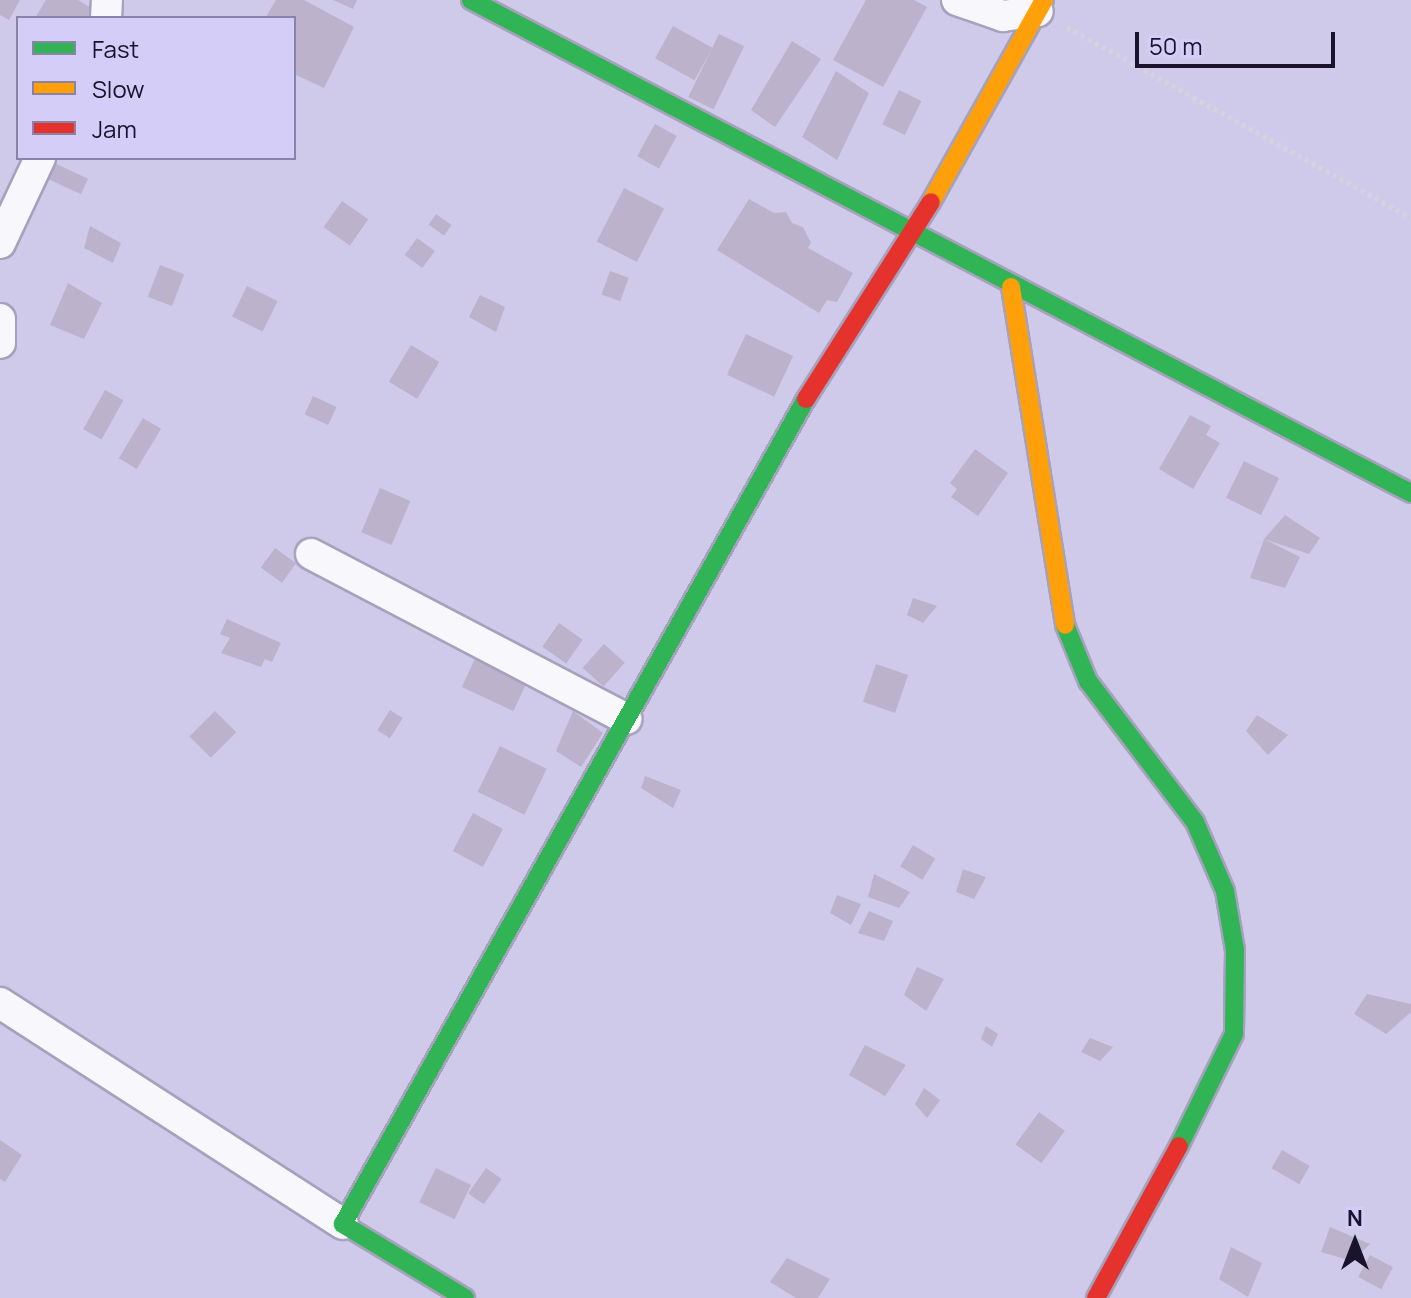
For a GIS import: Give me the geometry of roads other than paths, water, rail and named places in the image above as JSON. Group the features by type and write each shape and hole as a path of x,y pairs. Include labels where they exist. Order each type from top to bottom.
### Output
{"street":[{"path":"471,0 1011,287 1411,493"},
{"path":"957,0 1003,16 1041,6"},
{"path":"343,1224 801,408 912,235 1041,6"},
{"path":"0,243 39,160"},
{"path":"1011,287 1064,625 1088,681 1195,822 1210,849 1225,891 1235,950 1234,1034 1216,1079 1096,1298"},
{"path":"0,319 0,343"},
{"path":"311,554 626,719"},
{"path":"0,1003 343,1224 465,1298"}]}
